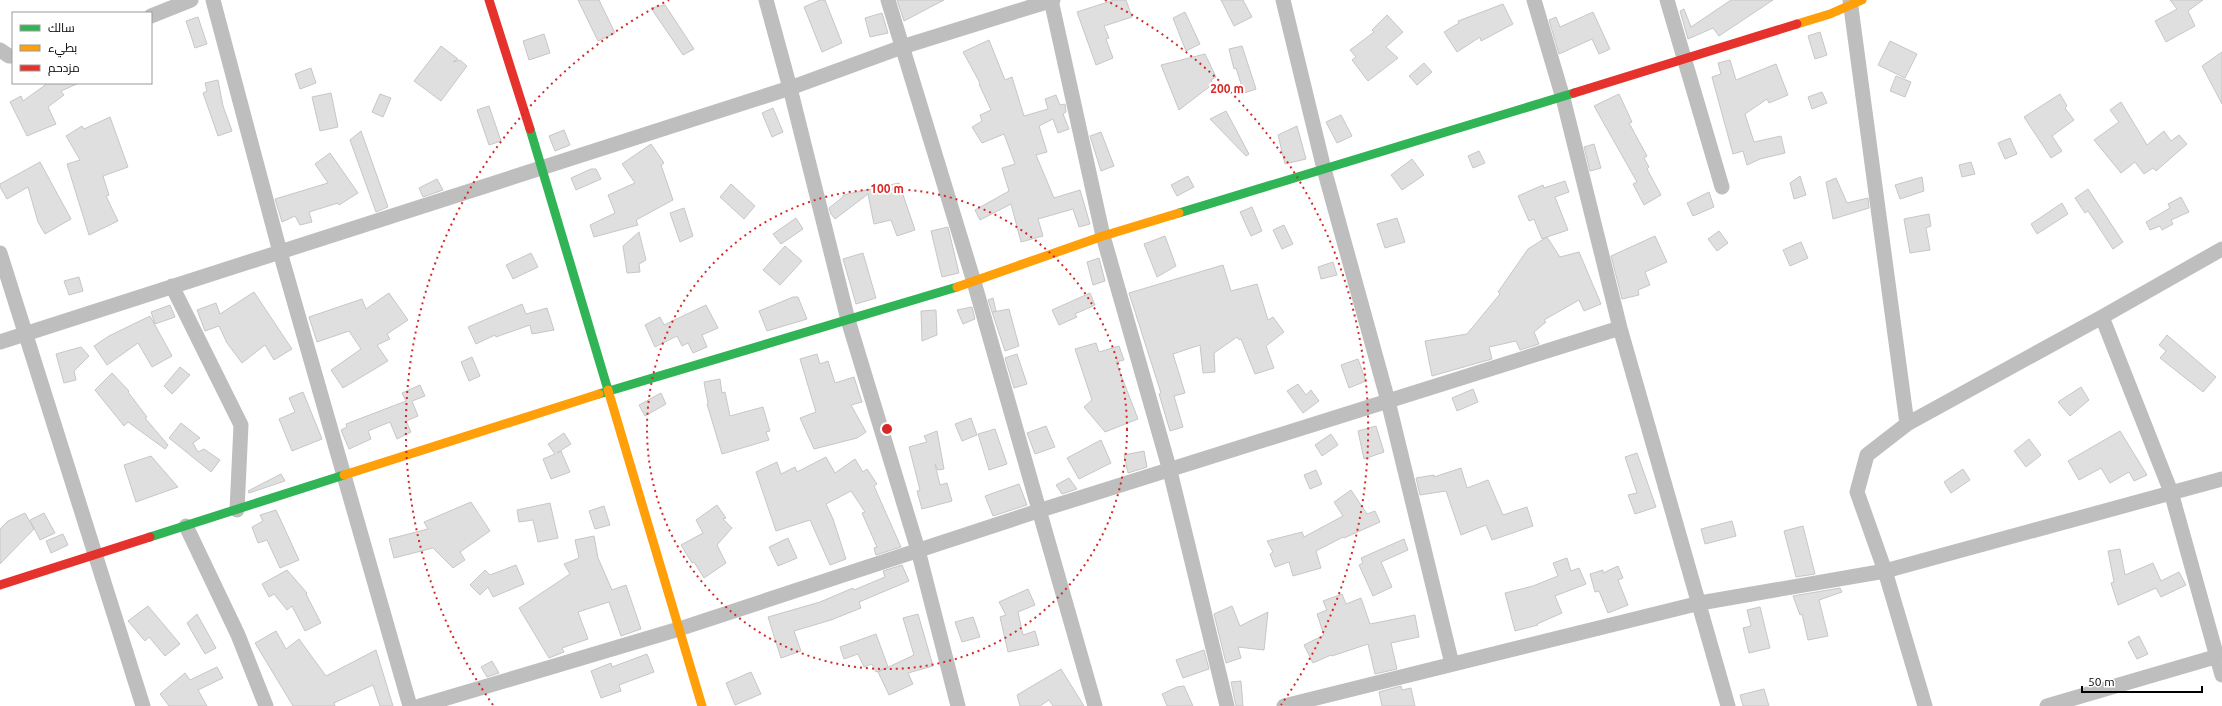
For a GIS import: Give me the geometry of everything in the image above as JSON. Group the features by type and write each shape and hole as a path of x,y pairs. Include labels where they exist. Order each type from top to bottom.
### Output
{"main road":[{"path":"489,0 542,166 702,706"},
{"path":"0,585 96,556 344,474 609,391 974,282 1103,236 1563,98 1684,60 1830,14 1855,2"}],"street":[{"path":"152,16 191,0"},
{"path":"213,0 280,252 410,706"},
{"path":"766,0 790,88 848,320 918,550 958,706"},
{"path":"888,0 974,282 1041,510 1095,706"},
{"path":"0,342 542,166 790,88 902,47 1052,0 1103,236 1170,471 1227,706"},
{"path":"1282,0 1324,169 1388,401 1452,664"},
{"path":"1534,0 1563,98 1620,328 1700,603 1728,706"},
{"path":"1667,0 1722,187"},
{"path":"1855,2 1907,424"},
{"path":"0,50 9,56 12,56"},
{"path":"1925,706 1884,571 1857,492 1867,455 1907,424 2222,249"},
{"path":"0,253 143,706"},
{"path":"172,286 241,425 237,510"},
{"path":"2102,317 2171,492 2219,656 2222,675"},
{"path":"420,706 679,628 1041,510 1170,471 1620,328"},
{"path":"1284,706 1700,603 1884,571 2222,478"},
{"path":"186,526 238,635 266,706"},
{"path":"2047,706 2219,656"}],"building":[{"path":"578,0 599,0 615,33 598,41"},
{"path":"820,0 825,0 842,43 822,52 804,7"},
{"path":"897,0 944,0 904,21"},
{"path":"1114,0 1126,0 1132,17 1104,26 1109,38 1106,39 1113,58 1096,65 1077,12"},
{"path":"1221,0 1243,0 1252,17 1234,26"},
{"path":"1731,0 1773,0 1719,36 1713,28 1688,39 1680,11 1684,9 1691,27"},
{"path":"2170,0 2203,0 2188,11 2195,26 2166,42 2155,21 2177,9"},
{"path":"1503,4 1513,24 1481,41 1480,37 1457,52 1444,32 1459,23 1458,21"},
{"path":"665,5 694,49 683,55 651,8"},
{"path":"1185,12 1200,44 1186,51 1173,18"},
{"path":"1593,12 1610,49 1599,54 1592,39 1559,54 1549,20 1556,17 1560,27"},
{"path":"882,13 888,33 870,37 865,18"},
{"path":"1387,15 1403,32 1386,47 1398,58 1368,81 1352,60 1356,57 1350,50 1374,32 1372,30"},
{"path":"198,17 207,44 195,48 186,21"},
{"path":"1820,32 1827,55 1815,59 1808,36"},
{"path":"544,34 550,53 529,60 523,41"},
{"path":"989,40 1005,80 1012,77 1024,116 1048,109 1045,99 1056,95 1060,105 1065,104 1066,112 1063,114 1069,129 1058,133 1053,119 1039,126 1047,152 1036,155 1054,198 1080,190 1090,224 1079,227 1073,209 1038,219 1043,236 1021,242 1011,204 980,220 975,210 1009,191 1002,168 1015,164 1004,134 982,143 972,127 982,121 980,115 991,110 979,84 980,83 963,52"},
{"path":"1890,41 1917,54 1905,78 1878,65"},
{"path":"441,46 458,59 453,62 460,60 467,66 441,101 414,81"},
{"path":"1242,46 1256,89 1244,93 1236,68 1234,69 1229,49"},
{"path":"2222,52 2222,104 2202,66"},
{"path":"1205,54 1216,77 1211,80 1213,84 1179,110 1161,65"},
{"path":"1730,60 1736,80 1776,64 1788,95 1769,103 1767,99 1745,114 1754,142 1781,136 1785,153 1760,159 1747,165 1743,151 1733,154 1712,77 1721,74 1718,63"},
{"path":"1424,63 1432,72 1417,85 1409,76"},
{"path":"311,68 316,83 300,89 295,74"},
{"path":"1896,76 1911,82 1905,97 1890,91"},
{"path":"218,80 223,106 232,131 218,136 203,93 207,91 205,83"},
{"path":"47,84 77,84 61,91 64,95 48,107 56,124 27,136 10,102 21,96 23,101"},
{"path":"1822,92 1827,103 1812,109 1808,97"},
{"path":"331,93 338,127 320,131 312,97"},
{"path":"380,94 391,98 383,117 372,112"},
{"path":"1619,94 1632,122 1629,123 1647,156 1644,158 1649,167 1647,169 1661,195 1644,205 1633,184 1637,182 1594,106"},
{"path":"2060,94 2067,106 2065,108 2074,120 2052,136 2062,151 2051,158 2024,117"},
{"path":"2121,102 2147,145 2164,131 2171,141 2179,135 2187,144 2156,171 2153,168 2144,174 2135,162 2121,173 2094,140 2119,122 2110,110"},
{"path":"489,106 501,141 489,145 477,110"},
{"path":"773,108 783,132 772,137 762,113"},
{"path":"1226,111 1249,154 1246,156 1210,119"},
{"path":"1341,115 1352,136 1337,143 1326,122"},
{"path":"110,117 128,167 103,176 109,195 106,196 118,221 89,235 67,164 80,160 66,136 82,126 84,129"},
{"path":"1297,126 1306,159 1285,164 1278,135"},
{"path":"564,130 570,145 555,151 549,136"},
{"path":"361,131 388,207 376,212 350,140"},
{"path":"1101,132 1114,166 1101,171 1090,136"},
{"path":"2010,138 2017,154 2005,159 1998,143"},
{"path":"651,144 664,163 661,165 673,200 636,220 638,225 594,237 590,225 615,213 608,195 635,183 622,164"},
{"path":"1594,144 1601,168 1590,171 1584,147"},
{"path":"1479,151 1485,163 1473,168 1468,156"},
{"path":"330,153 358,193 339,205 338,203 309,212 312,222 300,225 295,216 282,222 275,199 328,183 315,164"},
{"path":"1412,159 1424,175 1402,190 1391,175"},
{"path":"40,162 71,219 45,234 38,222 28,187 7,199 0,187 0,184"},
{"path":"1971,162 1975,174 1962,177 1959,165"},
{"path":"591,169 596,169 601,179 576,190 571,178"},
{"path":"1188,176 1194,187 1177,196 1171,185"},
{"path":"1800,176 1806,195 1794,199 1790,183"},
{"path":"1922,177 1924,191 1900,199 1895,185"},
{"path":"1836,178 1847,203 1868,198 1869,208 1833,219 1826,182"},
{"path":"437,179 443,190 423,197 419,188"},
{"path":"1565,181 1569,192 1555,197 1568,230 1542,239 1534,219 1529,221 1518,196 1543,185 1544,188"},
{"path":"899,183 915,230 897,236 891,220 874,224 868,194 835,219 831,214 829,208 843,197 843,195"},
{"path":"731,184 755,206 744,219 720,197"},
{"path":"2088,189 2123,242 2113,249 2088,211 2085,213 2075,198"},
{"path":"1709,192 1714,207 1693,216 1687,203"},
{"path":"2181,197 2189,212 2171,220 2173,224 2162,230 2160,226 2150,230 2146,222 2170,208 2168,204"},
{"path":"2062,203 2068,214 2037,234 2031,224"},
{"path":"1252,207 1262,231 1251,236 1240,212"},
{"path":"684,208 693,236 680,242 670,213"},
{"path":"1929,214 1931,226 1926,228 1930,250 1910,253 1904,219"},
{"path":"796,218 803,229 781,244 773,234"},
{"path":"1397,218 1405,242 1385,248 1377,224"},
{"path":"1284,225 1293,244 1282,249 1273,230"},
{"path":"948,227 959,273 942,277 931,231"},
{"path":"1719,231 1728,243 1717,251 1708,239"},
{"path":"639,232 646,260 639,264 640,272 627,273 623,246"},
{"path":"1165,236 1176,266 1157,277 1144,244"},
{"path":"1655,236 1667,262 1645,272 1650,285 1638,290 1639,295 1622,299 1611,256"},
{"path":"1547,237 1560,257 1579,252 1601,304 1584,311 1579,300 1544,320 1546,322 1534,332 1539,344 1520,350 1516,341 1489,347 1492,359 1432,376 1425,341 1467,334 1500,294 1498,292 1528,249"},
{"path":"1801,242 1808,258 1790,266 1783,250"},
{"path":"785,246 802,261 780,285 763,270"},
{"path":"531,253 538,267 513,279 506,265"},
{"path":"863,253 876,298 856,304 843,259"},
{"path":"1099,258 1105,281 1093,285 1087,262"},
{"path":"1333,262 1337,275 1321,279 1318,267"},
{"path":"1223,265 1231,291 1257,284 1268,320 1273,317 1284,332 1266,346 1274,368 1255,374 1241,339 1239,340 1237,337 1214,353 1215,372 1203,373 1200,345 1173,354 1185,393 1174,396 1183,427 1170,431 1159,394 1161,393 1129,293"},
{"path":"79,277 83,291 69,295 64,281"},
{"path":"254,292 292,349 274,360 265,345 242,363 227,343 219,326 205,331 197,310 216,303 220,314"},
{"path":"389,293 408,320 387,334 390,339 377,345 388,361 343,388 331,370 361,349 349,331 317,342 309,317 362,299 366,309"},
{"path":"1090,293 1095,305 1075,314 1077,317 1059,325 1052,310"},
{"path":"793,297 798,297 807,319 767,331 759,311"},
{"path":"993,298 996,311 993,312 1009,309 1019,346 1005,351 988,300"},
{"path":"522,304 526,314 547,308 554,330 532,334 530,325 496,337 495,335 476,344 468,327"},
{"path":"170,305 175,317 155,324 151,312"},
{"path":"706,305 718,328 702,335 707,347 693,353 688,343 682,346 677,336 655,347 645,325 660,317 664,325"},
{"path":"972,307 975,319 963,324 957,310"},
{"path":"936,310 937,335 922,341 921,311"},
{"path":"150,316 172,356 152,367 138,343 107,365 94,346 109,336"},
{"path":"2167,335 2216,377 2203,392 2160,358 2166,351 2159,345"},
{"path":"1096,343 1099,352 1119,346 1124,360 1116,362 1138,419 1105,432 1084,407 1092,400 1075,349"},
{"path":"81,347 89,356 74,371 76,380 64,383 56,354"},
{"path":"817,354 820,364 828,361 835,383 854,377 862,402 851,405 866,432 857,438 814,449 800,418 816,412 800,359"},
{"path":"1017,354 1027,384 1014,388 1005,358"},
{"path":"472,357 480,376 469,381 461,362"},
{"path":"1358,359 1366,381 1349,388 1341,365"},
{"path":"180,367 190,375 172,394 164,386"},
{"path":"112,373 129,391 128,392 147,417 145,418 168,445 165,449 128,422 124,426 95,390"},
{"path":"720,379 722,393 725,392 730,416 763,407 770,431 766,432 769,440 722,454 707,404 704,382"},
{"path":"1298,384 1306,395 1311,390 1319,401 1303,413 1287,391"},
{"path":"420,385 425,396 412,401 418,416 406,421 411,432 397,439 390,422 368,431 371,439 349,449 341,430 347,427 346,424 406,401 402,393"},
{"path":"2081,387 2089,400 2070,416 2058,402"},
{"path":"1473,389 1478,402 1457,411 1452,398"},
{"path":"303,392 322,439 292,451 279,419 295,412 289,398"},
{"path":"661,393 666,404 645,416 639,405"},
{"path":"971,418 977,435 962,441 955,424"},
{"path":"181,423 200,438 193,443 198,452 204,449 220,460 211,472 169,438"},
{"path":"1046,426 1055,447 1035,454 1027,433"},
{"path":"1376,426 1384,452 1364,459 1358,431"},
{"path":"995,429 1007,464 989,470 978,434"},
{"path":"937,431 944,469 938,470 935,464 940,485 947,483 952,501 922,509 917,491 920,490 909,447 927,442 924,436"},
{"path":"2120,431 2147,475 2134,481 2129,472 2110,483 2101,468 2079,480 2068,461"},
{"path":"564,433 571,444 557,453 561,451 570,472 551,479 543,459 555,454 548,444"},
{"path":"1331,434 1338,445 1322,456 1315,445"},
{"path":"2029,439 2041,455 2026,467 2014,451"},
{"path":"1101,440 1111,463 1079,479 1067,458"},
{"path":"1144,451 1147,467 1128,473 1124,455"},
{"path":"1637,453 1656,507 1635,514 1628,495 1637,493 1625,457"},
{"path":"151,456 178,487 136,502 124,465"},
{"path":"826,457 835,473 855,459 863,472 867,469 877,484 874,486 901,547 876,555 874,548 877,547 862,513 865,512 851,491 826,504 833,519 846,559 830,565 810,520 776,531 756,472 777,462 781,474 795,467 797,472"},
{"path":"1461,468 1467,488 1488,480 1503,515 1527,507 1533,526 1492,540 1486,525 1461,535 1446,491 1420,495 1416,478 1434,475 1434,477"},
{"path":"1963,469 1970,480 1951,493 1944,482"},
{"path":"1316,470 1322,484 1310,489 1304,475"},
{"path":"281,474 285,481 249,493 248,491"},
{"path":"1069,478 1077,489 1062,494 1056,485"},
{"path":"1019,484 1027,505 993,516 985,496"},
{"path":"1351,490 1367,514 1375,511 1380,522 1344,538 1343,537 1316,551 1321,568 1293,576 1289,562 1275,567 1270,554 1273,552 1267,541 1302,532 1304,537 1343,516 1334,502"},
{"path":"471,502 490,531 460,552 465,560 453,568 433,548 394,558 389,539 428,529 424,522"},
{"path":"550,503 558,538 538,542 533,520 519,522 517,510"},
{"path":"717,505 726,518 723,519 732,528 717,545 726,563 704,578 694,562 692,563 681,545 703,533 696,520"},
{"path":"604,506 610,525 595,529 589,511"},
{"path":"276,510 299,560 280,568 267,540 258,543 252,527 263,521 260,515"},
{"path":"25,513 34,529 0,564 0,529 8,521"},
{"path":"44,513 55,533 40,540 30,520"},
{"path":"1732,521 1736,536 1705,544 1701,529"},
{"path":"1803,526 1815,574 1796,577 1784,531"},
{"path":"63,534 68,545 51,553 46,541"},
{"path":"594,536 598,558 612,590 626,585 641,629 621,636 609,602 578,612 588,639 562,648 564,652 549,658 519,608 570,574 564,564 579,558 575,540"},
{"path":"788,538 797,558 778,566 769,547"},
{"path":"1404,539 1408,550 1381,562 1392,587 1373,596 1359,565 1363,563 1361,558"},
{"path":"2120,549 2125,575 2153,563 2161,581 2179,572 2186,585 2161,597 2156,588 2118,605 2111,583 2114,582 2108,551"},
{"path":"1567,558 1571,571 1579,568 1586,584 1555,596 1562,613 1537,624 1538,625 1515,631 1505,593 1533,586 1558,576 1553,563"},
{"path":"516,565 524,584 493,597 488,587 480,595 470,585 485,570 490,575"},
{"path":"902,565 909,581 859,602 861,608 831,620 794,631 801,651 781,658 768,617 820,602 853,588 854,590 885,577 883,571"},
{"path":"1618,566 1623,578 1618,580 1628,605 1608,613 1599,591 1595,592 1590,574 1603,570 1603,573"},
{"path":"287,570 307,593 306,594 321,623 305,631 292,606 287,610 274,594 269,597 262,584"},
{"path":"1840,588 1842,592 1819,600 1828,636 1808,640 1802,614 1800,615 1793,596"},
{"path":"1028,589 1035,605 1018,612 1023,635 1035,631 1039,645 1008,652 1000,617 1006,615 999,602"},
{"path":"1342,594 1346,604 1361,598 1370,624 1415,615 1419,637 1391,643 1397,669 1375,674 1368,644 1332,656 1331,655 1313,663 1304,645 1324,635 1317,614 1327,610 1323,601"},
{"path":"148,606 180,644 165,656 149,637 145,641 128,621"},
{"path":"1232,606 1240,626 1268,612 1264,650 1238,647 1241,658 1226,663 1214,614"},
{"path":"1760,607 1770,648 1749,653 1743,628 1751,626 1747,610"},
{"path":"197,614 216,648 205,654 187,623"},
{"path":"918,614 933,666 908,673 913,684 889,695 878,672 914,655 903,618"},
{"path":"973,617 980,637 962,642 955,622"},
{"path":"276,631 286,649 299,639 326,676 376,650 393,706 380,706 373,685 334,703 335,706 293,706 255,643"},
{"path":"876,634 888,667 876,672 872,664 864,667 858,654 844,659 840,647"},
{"path":"2139,636 2148,654 2137,659 2128,642"},
{"path":"1204,650 1209,669 1183,678 1176,660"},
{"path":"647,654 654,672 619,685 621,691 601,698 591,671 611,663 612,667"},
{"path":"492,661 499,673 487,677 481,667"},
{"path":"217,667 223,678 198,690 207,706 169,706 160,694 185,673 190,680"},
{"path":"1061,669 1084,706 1053,706 1049,700 1040,706 1020,706 1017,695"},
{"path":"751,672 761,694 735,705 726,683"},
{"path":"1241,681 1243,706 1236,706 1231,682"},
{"path":"1184,686 1193,706 1167,706 1162,694 1177,687"},
{"path":"1401,686 1402,690 1411,688 1415,706 1382,706 1379,692"},
{"path":"1764,689 1769,706 1743,706 1740,695"}],"traffic: fast":[{"path":"1179,213 1574,93"},
{"path":"530,129 608,390"},
{"path":"599,394 957,287"},
{"path":"150,537 344,475"}],"traffic: slow":[{"path":"1797,24 1830,14 1862,0"},
{"path":"957,287 1103,236 1179,213"},
{"path":"608,390 702,706"},
{"path":"344,475 599,394"}],"traffic: jam":[{"path":"489,0 530,129"},
{"path":"1574,93 1797,24"},
{"path":"0,585 150,537"}]}
